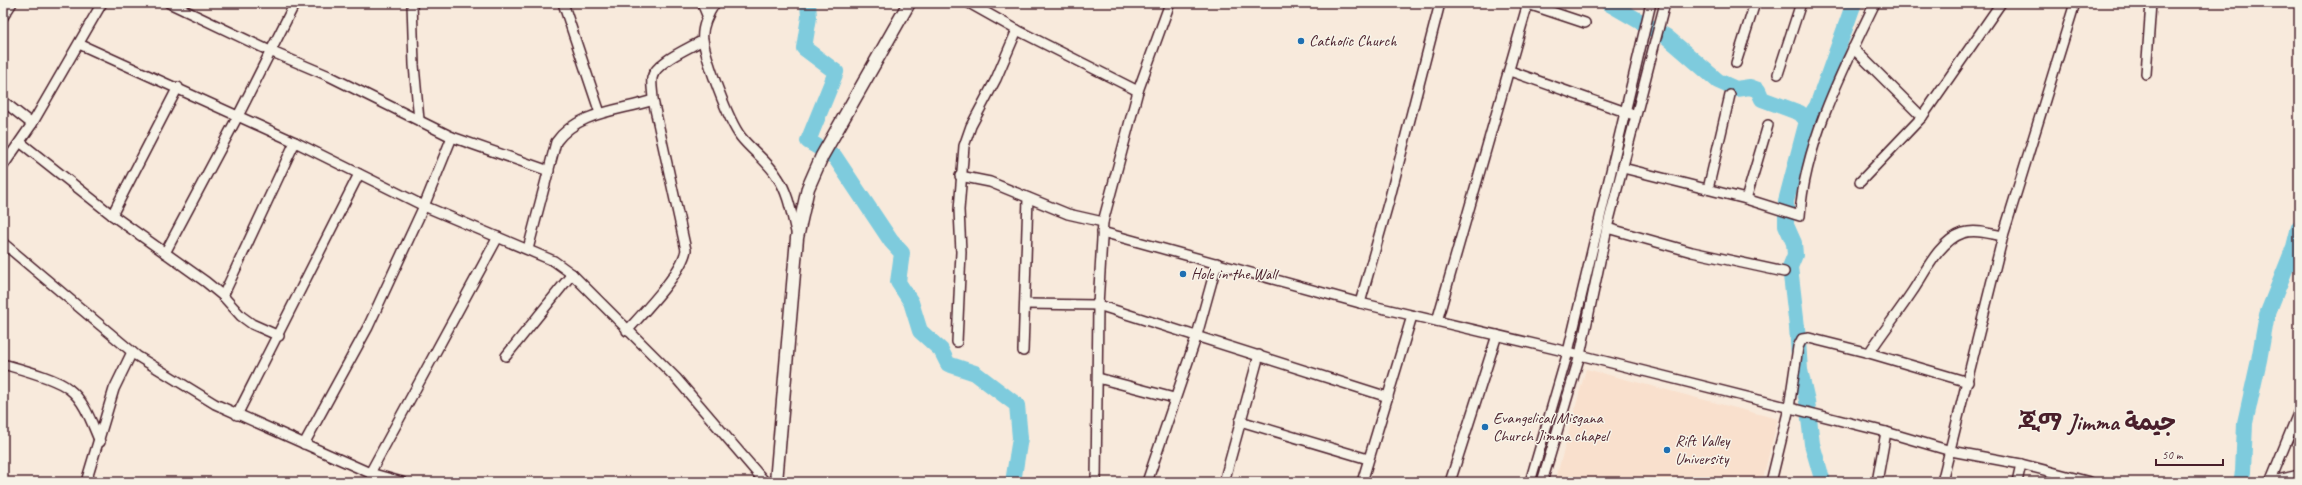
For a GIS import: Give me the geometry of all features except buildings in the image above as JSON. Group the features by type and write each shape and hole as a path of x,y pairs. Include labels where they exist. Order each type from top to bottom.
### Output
{"street":[{"path":"3,17 12,3"},
{"path":"3,166 32,124 102,3"},
{"path":"169,3 270,51 328,76 452,137 548,171"},
{"path":"165,253 238,116 295,3"},
{"path":"412,3 414,65 419,120"},
{"path":"563,3 600,113"},
{"path":"702,3 707,15"},
{"path":"715,3 707,15 703,40 727,113 741,136 779,178 787,199 797,238"},
{"path":"776,482 797,238 808,188 822,156 909,3"},
{"path":"969,3 1017,30 1138,91"},
{"path":"1096,482 1098,305 1103,222 1138,91 1170,3"},
{"path":"1360,303 1390,197 1440,3"},
{"path":"1437,320 1510,71 1528,3 1585,23"},
{"path":"1530,482 1568,352 1652,3"},
{"path":"1542,482 1580,355 1607,228 1665,3"},
{"path":"1736,63 1755,3"},
{"path":"1778,74 1801,3"},
{"path":"1623,168 1746,199 1800,216 1802,193 1814,143 1853,48 1875,3"},
{"path":"1860,182 1922,117 2001,3"},
{"path":"1942,482 1951,451 2003,236 2075,3"},
{"path":"2146,74 2151,3"},
{"path":"957,342 961,252 960,176 964,146 971,126 996,80 1017,30"},
{"path":"627,331 683,261 686,250 653,100 652,77 658,67 666,60 703,40"},
{"path":"79,44 178,87 295,142 424,206 554,261 572,274 627,331 676,378 764,482"},
{"path":"1853,48 1922,117"},
{"path":"1510,71 1636,115"},
{"path":"112,215 178,87"},
{"path":"1708,189 1730,94"},
{"path":"528,249 556,142 563,133 600,113 653,100"},
{"path":"3,101 32,124"},
{"path":"1746,199 1768,125"},
{"path":"304,444 368,327 424,206 452,137"},
{"path":"20,142 112,215 223,296 241,316 278,336"},
{"path":"223,296 295,142"},
{"path":"237,415 360,174"},
{"path":"960,176 990,182 1068,214 1103,222"},
{"path":"1023,351 1028,198"},
{"path":"1607,228 1692,252 1784,272"},
{"path":"1869,353 1912,293 1929,265 1945,245 1961,234 1972,231 2003,236"},
{"path":"1102,232 1360,303 1412,316 1437,320 1820,415 1951,451 2021,464 2090,482"},
{"path":"370,473 498,237"},
{"path":"3,243 132,352 215,404 370,473 402,482"},
{"path":"1147,482 1174,398 1197,336 1217,263"},
{"path":"506,356 572,274"},
{"path":"1025,304 1098,305 1388,397"},
{"path":"1362,482 1412,316"},
{"path":"1450,482 1497,335"},
{"path":"1771,482 1790,408 1799,344 1809,338 1869,353 1968,382"},
{"path":"86,482 100,442 114,389 132,352"},
{"path":"1224,482 1259,355"},
{"path":"3,364 33,373 68,388 77,397 100,442"},
{"path":"1098,378 1174,398"},
{"path":"2270,482 2299,411"},
{"path":"1240,421 1368,459"},
{"path":"1877,482 1886,432"},
{"path":"2017,482 2021,464"},
{"path":"2270,482 2299,475"}],"shaded area":[{"name":"Rift Valley University","path":"1586,369 1778,419 1762,482 1555,482"}],"waterway":[{"path":"808,3 809,17 804,48 836,72 808,141 835,157 891,241 902,253 898,282 911,302 920,331 941,350 948,364 975,373 1017,405 1020,438 1013,482"},
{"path":"1608,3 1667,37 1718,81 1736,89 1750,87 1758,90 1762,99 1800,113 1807,121 1786,201 1786,225 1794,243 1795,255 1790,267 1800,370 1807,401 1812,444 1823,482"},
{"path":"1807,121 1817,106 1854,3"},
{"path":"2241,482 2243,472 2245,423 2267,315 2294,247 2299,227"}],"place":[{"name":"Catholic Church","path":"1301,41"},
{"name":"Hole in the Wall","path":"1183,274"},
{"name":"Evangelical Misgana Church Jimma chapel","path":"1485,427"},
{"name":"Rift Valley University","path":"1667,450"}],"district":[{"name":"ጂማ Jimma جيمة","path":"2097,422"}]}
